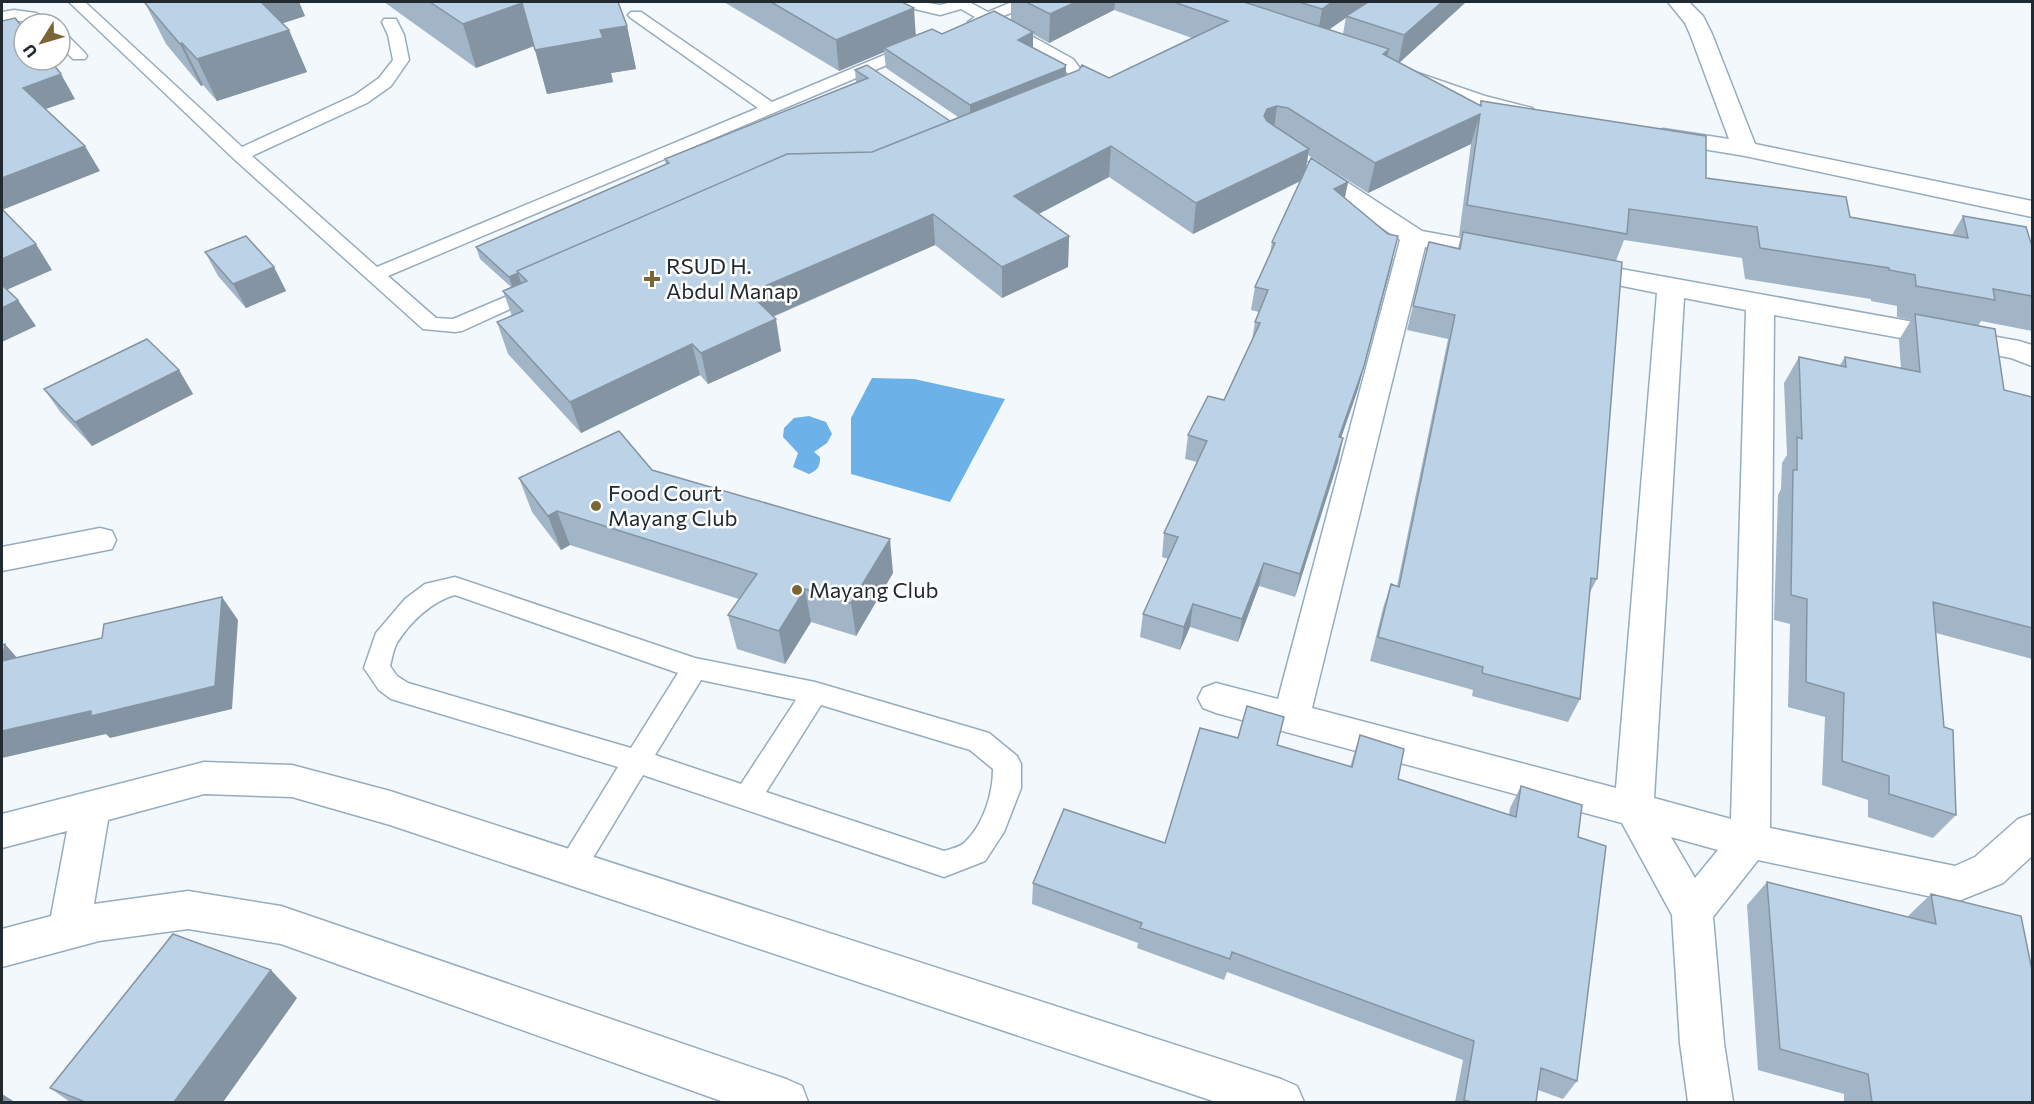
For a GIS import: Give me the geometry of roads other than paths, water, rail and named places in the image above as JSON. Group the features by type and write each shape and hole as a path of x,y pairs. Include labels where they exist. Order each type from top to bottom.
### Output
{"street":[{"path":"1678,2 1695,21 1701,34 1745,149"},
{"path":"1399,74 1505,110 1551,117"},
{"path":"1642,132 1745,149 2032,209"},
{"path":"1292,157 1414,237 1760,304 2019,350 2032,357"},
{"path":"1291,718 1414,237"},
{"path":"1671,287 1634,809 1692,912 1702,1043 1711,1102"},
{"path":"1692,912 1750,841 1760,304"},
{"path":"2,559 99,540"},
{"path":"1216,698 1750,841 1956,884 1989,870 2032,831"},
{"path":"2,831 204,777 292,781 390,808 572,867 1281,1102"},
{"path":"69,930 91,807"},
{"path":"2,948 99,922 188,910 281,925 786,1102"}],"lane":[{"path":"77,2 240,155 430,324 455,326 552,283"},
{"path":"903,2 940,10 960,3 1067,62 1080,79 1071,93 1050,101"},
{"path":"964,27 1024,2"},
{"path":"636,15 771,109"},
{"path":"240,155 362,99 385,82 401,60 396,35 390,22"},
{"path":"375,274 933,40"},
{"path":"72,49 79,56"},
{"path":"869,67 887,80"},
{"path":"455,586 695,668 815,693 979,741 1007,764 1007,788 994,823 975,852 944,864 637,761 400,691 388,683 377,668 385,640 414,606 434,591 455,586"},
{"path":"572,867 695,668"},
{"path":"747,798 815,693"}],"water":[{"path":"872,378 914,379 1005,399 950,502 851,474 851,418"},
{"path":"809,416 826,422 832,434 827,443 814,452 820,457 820,463 809,474 793,467 798,453 783,437 784,428 794,418"}],"place":[{"name":"RSUD H. Abdul Manap","path":"652,279"},
{"name":"Food Court Mayang Club","path":"596,506"},
{"name":"Mayang Club","path":"797,590"}]}
